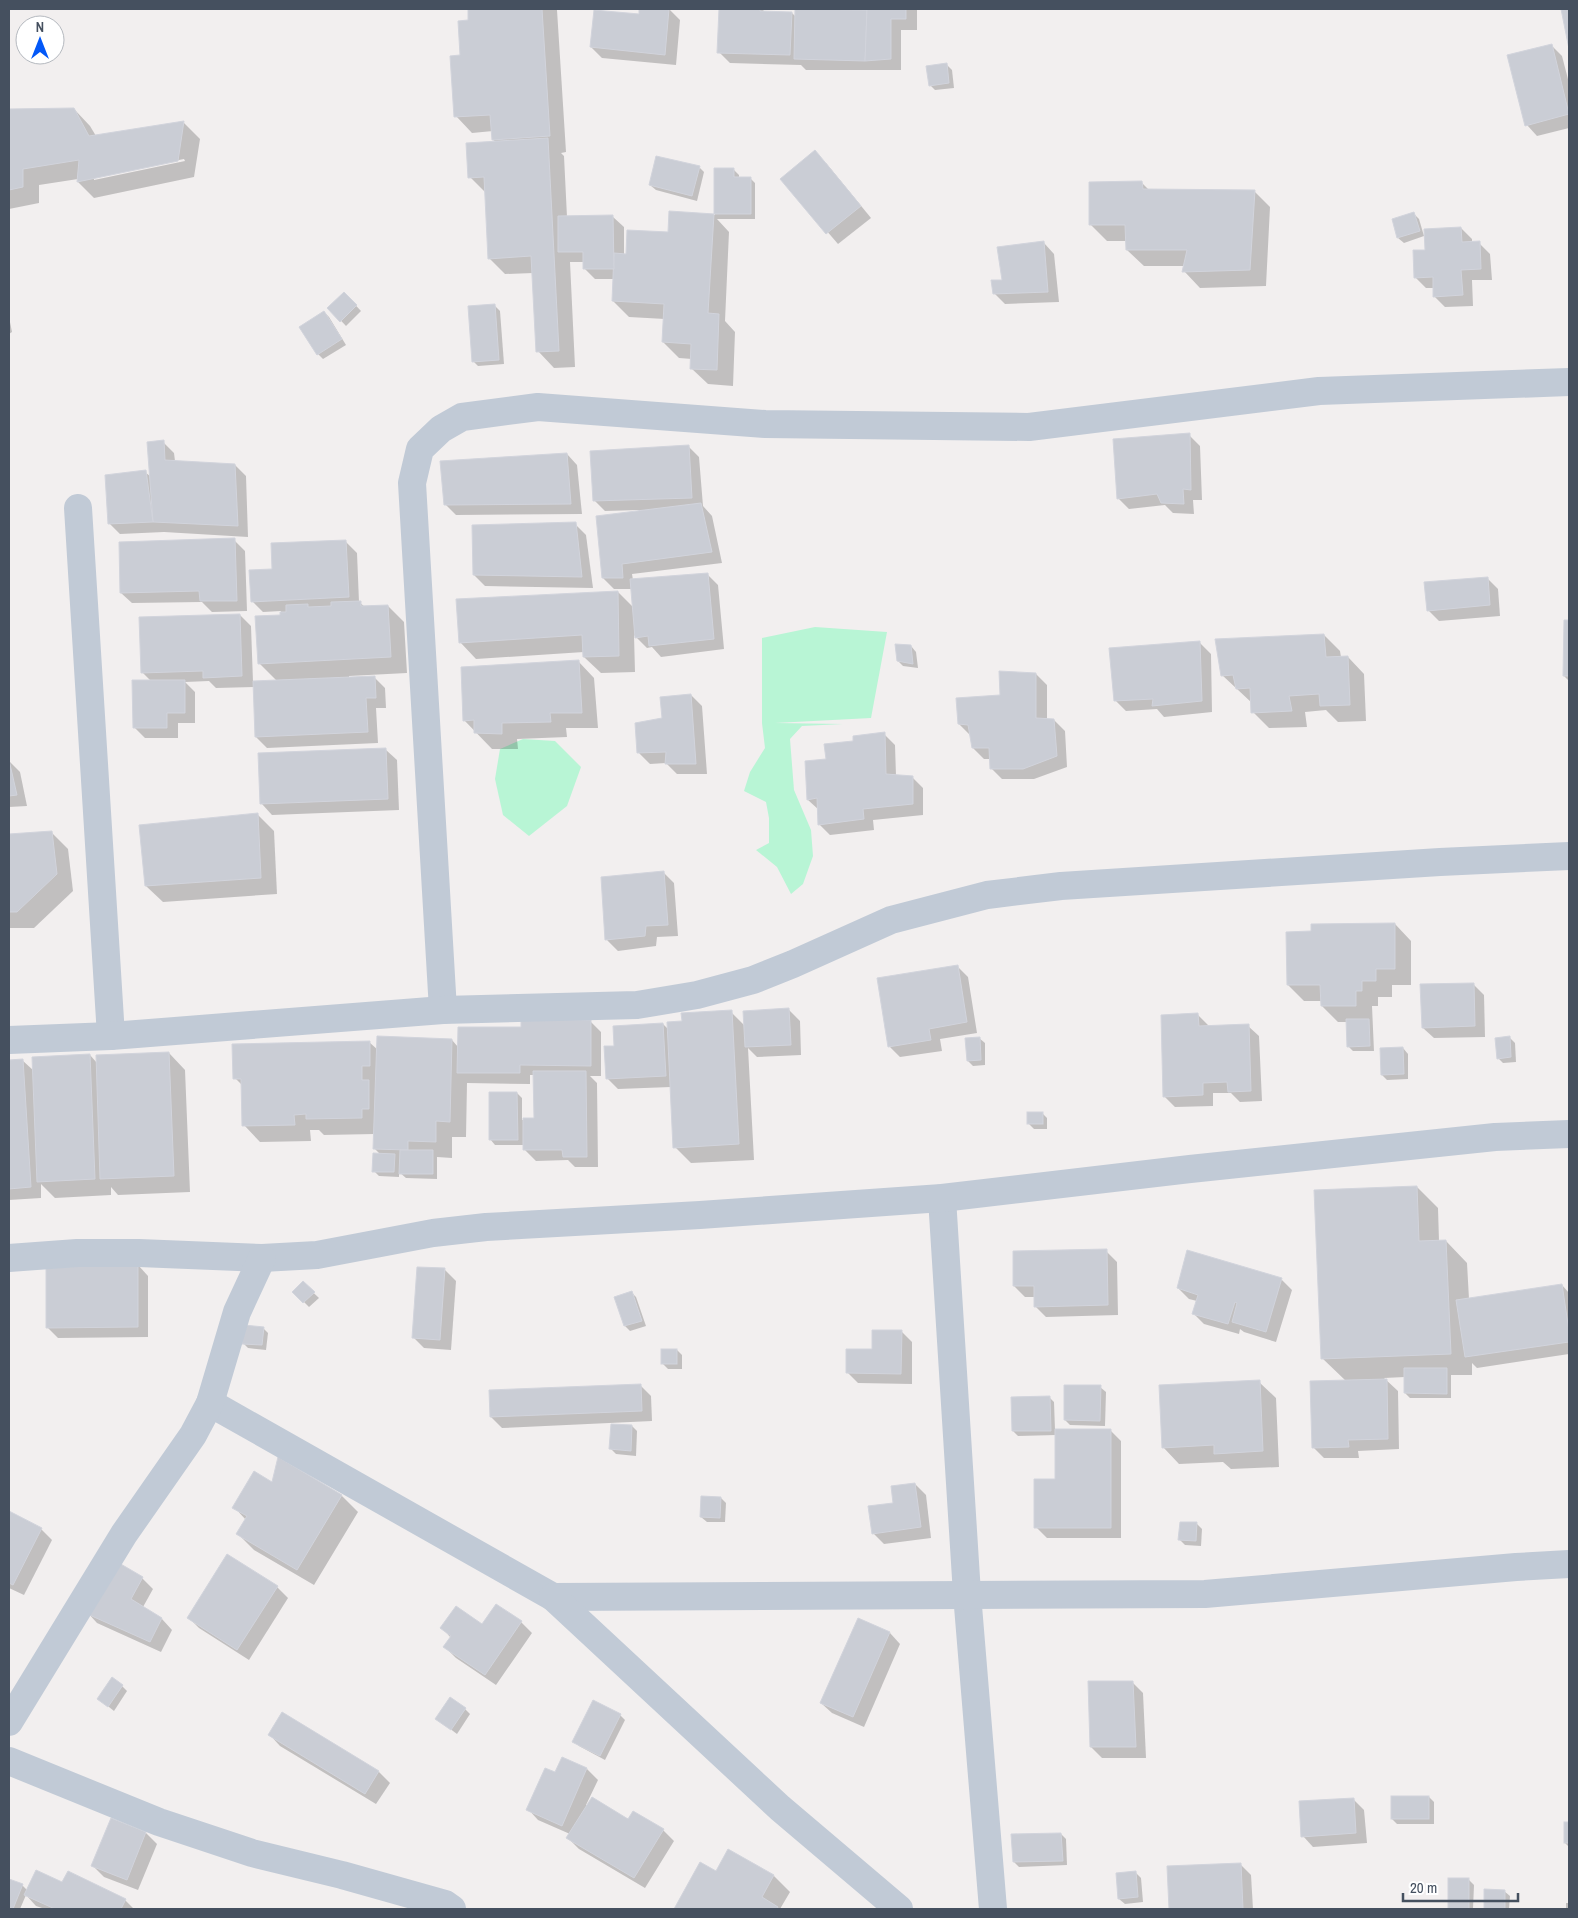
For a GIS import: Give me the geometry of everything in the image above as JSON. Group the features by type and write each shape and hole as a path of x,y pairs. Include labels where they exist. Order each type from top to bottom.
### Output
{"street":[{"path":"443,1010 412,483 420,449 441,429 462,417 538,407 766,424 1029,427 1319,392 1569,382"},
{"path":"78,508 111,1036"},
{"path":"9,1040 111,1036 443,1010 637,1005 697,995 761,977 891,920 987,894 1061,886 1440,862 1569,856"},
{"path":"9,1258 77,1253 139,1252 262,1258 317,1255 432,1233 486,1227 690,1216 942,1198 1190,1169 1466,1140 1569,1134"},
{"path":"942,1198 966,1594 994,1909"},
{"path":"9,1722 124,1534 193,1435 210,1403 237,1312 262,1258"},
{"path":"210,1403 553,1597 780,1808 899,1909"},
{"path":"553,1597 1205,1594 1569,1564"},
{"path":"9,1761 159,1822 252,1853 342,1875 445,1904 452,1909"}],"green space":[{"path":"815,627 887,632 871,718 775,723 843,724 802,726 790,739 794,790 811,830 813,856 803,884 791,894 777,867 756,850 769,843 769,818 766,802 744,791 750,772 765,748 762,723 762,638"},
{"path":"523,739 555,741 581,767 567,806 529,836 503,815 495,779 500,749"}],"building":[{"path":"468,9 542,9 550,136 492,140 490,115 454,117 450,56 460,55 458,21 468,20"},
{"path":"639,9 669,9 665,55 590,47 594,10 639,14"},
{"path":"719,9 760,9 760,11 792,12 790,55 717,53"},
{"path":"795,9 867,10 865,61 794,59"},
{"path":"867,9 906,9 906,19 891,19 891,59 865,61"},
{"path":"1561,9 1569,9 1569,49"},
{"path":"1552,44 1569,114 1525,126 1507,55"},
{"path":"947,63 949,83 929,86 926,66"},
{"path":"74,108 89,136 184,121 178,161 77,182 79,160 23,169 23,187 9,190 9,109"},
{"path":"548,138 559,351 536,352 531,256 488,259 484,177 468,178 466,143"},
{"path":"815,150 861,206 826,234 780,179"},
{"path":"656,156 700,166 692,196 649,185"},
{"path":"714,168 734,168 734,177 751,177 751,214 714,214"},
{"path":"1142,181 1143,189 1255,190 1250,270 1182,272 1187,250 1126,250 1125,225 1089,225 1089,182"},
{"path":"669,211 714,214 708,313 719,314 717,370 690,369 691,344 662,342 664,304 612,301 614,253 626,254 627,230 668,232"},
{"path":"1414,212 1420,231 1397,238 1392,219"},
{"path":"613,215 614,269 583,269 583,252 558,252 558,216"},
{"path":"1461,227 1462,242 1480,241 1481,269 1461,270 1463,295 1433,297 1433,277 1414,278 1413,250 1425,250 1424,229"},
{"path":"1044,241 1048,292 993,294 991,280 1002,280 997,247"},
{"path":"344,292 357,305 340,322 327,308"},
{"path":"495,304 499,360 472,362 468,306"},
{"path":"324,311 342,339 317,355 299,327"},
{"path":"1190,433 1191,490 1183,489 1184,504 1161,503 1157,494 1117,499 1113,439"},
{"path":"164,440 165,460 235,464 238,526 153,522 147,442"},
{"path":"689,445 692,498 593,501 590,451"},
{"path":"567,453 571,504 444,505 440,461"},
{"path":"146,470 153,522 108,524 105,475"},
{"path":"701,503 712,552 622,564 623,578 602,578 596,516"},
{"path":"576,522 582,577 473,575 472,525"},
{"path":"235,538 237,601 200,601 199,591 120,593 119,542"},
{"path":"346,540 349,597 251,602 249,570 272,569 271,543"},
{"path":"708,573 714,639 649,646 648,636 635,638 630,579"},
{"path":"1488,577 1490,605 1427,611 1424,582"},
{"path":"618,591 619,656 583,657 582,635 459,643 456,599"},
{"path":"361,601 361,606 388,605 391,657 258,664 255,616 280,615 280,612 286,612 286,605 308,604 308,607 331,606 331,602"},
{"path":"240,614 242,676 203,678 203,671 141,673 139,617"},
{"path":"1564,620 1569,620 1569,676 1563,676"},
{"path":"1324,634 1326,657 1348,656 1350,705 1320,706 1319,694 1289,696 1292,711 1251,713 1250,688 1236,689 1233,675 1221,676 1215,639"},
{"path":"1200,641 1202,701 1152,706 1153,699 1114,701 1109,648"},
{"path":"895,644 911,645 913,664 897,661"},
{"path":"579,660 582,713 550,713 551,722 502,723 502,734 474,733 474,720 463,721 461,667"},
{"path":"999,671 1036,673 1036,718 1054,719 1057,756 1023,769 990,769 989,748 972,748 968,725 958,724 956,698 1000,695"},
{"path":"375,676 376,698 366,698 368,732 255,737 253,681"},
{"path":"132,680 185,680 185,713 167,713 167,728 133,728"},
{"path":"691,694 696,764 665,764 666,752 637,753 635,723 662,718 660,697"},
{"path":"885,732 886,774 913,776 913,804 863,809 864,819 818,825 817,798 807,800 805,761 826,759 824,744 853,741 853,736"},
{"path":"386,748 388,799 260,804 258,753"},
{"path":"9,760 17,795 9,796"},
{"path":"258,813 261,878 145,886 139,825"},
{"path":"52,831 57,874 17,912 9,912 9,834"},
{"path":"664,871 668,925 646,926 645,936 605,940 601,877"},
{"path":"1395,923 1395,969 1376,969 1376,981 1362,981 1362,991 1356,991 1356,1006 1321,1006 1320,985 1287,985 1286,932 1311,931 1311,924"},
{"path":"958,965 967,1022 929,1029 931,1040 888,1047 877,978"},
{"path":"1474,983 1475,1026 1422,1028 1420,984"},
{"path":"789,1008 791,1045 745,1047 743,1011"},
{"path":"732,1010 739,1144 673,1148 667,1022 682,1021 681,1013"},
{"path":"1198,1013 1199,1026 1249,1024 1251,1091 1228,1092 1227,1082 1203,1083 1203,1095 1163,1097 1161,1015"},
{"path":"521,1019 591,1020 591,1066 520,1065 520,1073 457,1073 458,1027 521,1027"},
{"path":"1346,1019 1369,1019 1370,1046 1347,1047"},
{"path":"663,1023 666,1076 606,1079 604,1046 614,1046 613,1026"},
{"path":"377,1036 452,1039 450,1122 436,1121 436,1142 408,1141 408,1150 373,1149"},
{"path":"1510,1036 1511,1057 1497,1059 1495,1038"},
{"path":"980,1037 981,1060 967,1061 965,1038"},
{"path":"370,1041 370,1066 362,1066 362,1080 369,1080 369,1109 362,1109 362,1118 306,1119 306,1114 294,1115 295,1125 242,1126 241,1079 233,1079 232,1044"},
{"path":"1403,1047 1404,1074 1381,1075 1380,1048"},
{"path":"169,1052 174,1176 100,1179 96,1055"},
{"path":"90,1054 95,1179 37,1182 32,1057"},
{"path":"23,1059 31,1187 9,1189 9,1060"},
{"path":"533,1071 586,1071 587,1157 563,1157 562,1150 523,1150 523,1118 534,1118"},
{"path":"489,1092 517,1092 518,1140 489,1140"},
{"path":"1027,1112 1043,1112 1043,1124 1027,1124"},
{"path":"400,1150 433,1150 433,1174 399,1174"},
{"path":"373,1153 395,1154 394,1172 372,1172"},
{"path":"1417,1186 1419,1241 1446,1240 1451,1354 1321,1359 1314,1190"},
{"path":"1107,1249 1108,1305 1034,1307 1034,1286 1013,1286 1013,1251"},
{"path":"1187,1250 1282,1278 1266,1332 1232,1322 1237,1303 1235,1302 1228,1324 1192,1314 1198,1295 1177,1288"},
{"path":"138,1263 138,1327 46,1328 46,1264"},
{"path":"417,1267 445,1268 440,1340 412,1338"},
{"path":"303,1281 315,1292 303,1303 292,1292"},
{"path":"1562,1284 1569,1342 1465,1357 1456,1300"},
{"path":"632,1291 642,1321 624,1326 614,1297"},
{"path":"244,1325 264,1327 262,1345 242,1344"},
{"path":"872,1330 902,1330 901,1374 846,1373 846,1349 872,1349"},
{"path":"661,1349 677,1349 677,1364 661,1364"},
{"path":"1404,1368 1447,1368 1447,1394 1404,1393"},
{"path":"1387,1379 1388,1439 1348,1440 1349,1447 1312,1448 1310,1381"},
{"path":"1260,1380 1263,1451 1214,1454 1214,1445 1162,1448 1159,1385"},
{"path":"641,1384 642,1411 490,1417 489,1390"},
{"path":"1064,1385 1101,1385 1100,1421 1064,1420"},
{"path":"1050,1396 1051,1431 1012,1431 1011,1397"},
{"path":"611,1424 632,1425 631,1451 609,1449"},
{"path":"1055,1429 1111,1429 1111,1528 1034,1528 1034,1479 1055,1479"},
{"path":"278,1457 342,1495 297,1570 236,1534 247,1516 232,1508 254,1471 272,1482"},
{"path":"915,1483 921,1527 872,1534 868,1506 893,1503 891,1486"},
{"path":"701,1496 721,1497 720,1518 700,1517"},
{"path":"9,1511 42,1528 13,1585 9,1583"},
{"path":"1180,1522 1197,1522 1196,1541 1178,1540"},
{"path":"227,1554 278,1586 237,1650 187,1618"},
{"path":"119,1563 143,1577 131,1599 162,1618 150,1642 85,1613"},
{"path":"496,1604 522,1621 485,1675 443,1647 451,1636 440,1628 456,1606 482,1624"},
{"path":"858,1618 890,1632 853,1717 820,1703"},
{"path":"112,1677 123,1685 108,1707 97,1699"},
{"path":"1088,1681 1133,1681 1136,1747 1090,1747"},
{"path":"450,1697 466,1708 451,1730 435,1719"},
{"path":"593,1700 621,1714 600,1756 572,1742"},
{"path":"282,1712 379,1771 365,1794 268,1735"},
{"path":"562,1757 587,1768 562,1826 526,1810 545,1768 555,1772"},
{"path":"1391,1796 1429,1796 1429,1819 1391,1819"},
{"path":"592,1797 628,1819 633,1811 664,1829 634,1878 566,1838"},
{"path":"1354,1798 1356,1833 1301,1837 1299,1801"},
{"path":"111,1818 146,1832 127,1880 91,1866"},
{"path":"1564,1822 1569,1822 1569,1843 1564,1843"},
{"path":"1061,1833 1063,1861 1013,1862 1011,1834"},
{"path":"728,1849 774,1875 762,1897 778,1907 777,1909 674,1909 700,1862 716,1871"},
{"path":"1241,1863 1243,1909 1169,1909 1167,1866"},
{"path":"36,1870 62,1882 68,1871 126,1899 121,1909 55,1909 24,1895"},
{"path":"1136,1871 1138,1897 1118,1899 1116,1873"},
{"path":"1448,1878 1469,1878 1469,1909 1448,1909"},
{"path":"9,1879 23,1884 13,1909 9,1907"},
{"path":"1484,1889 1505,1890 1505,1909 1484,1909"}]}
